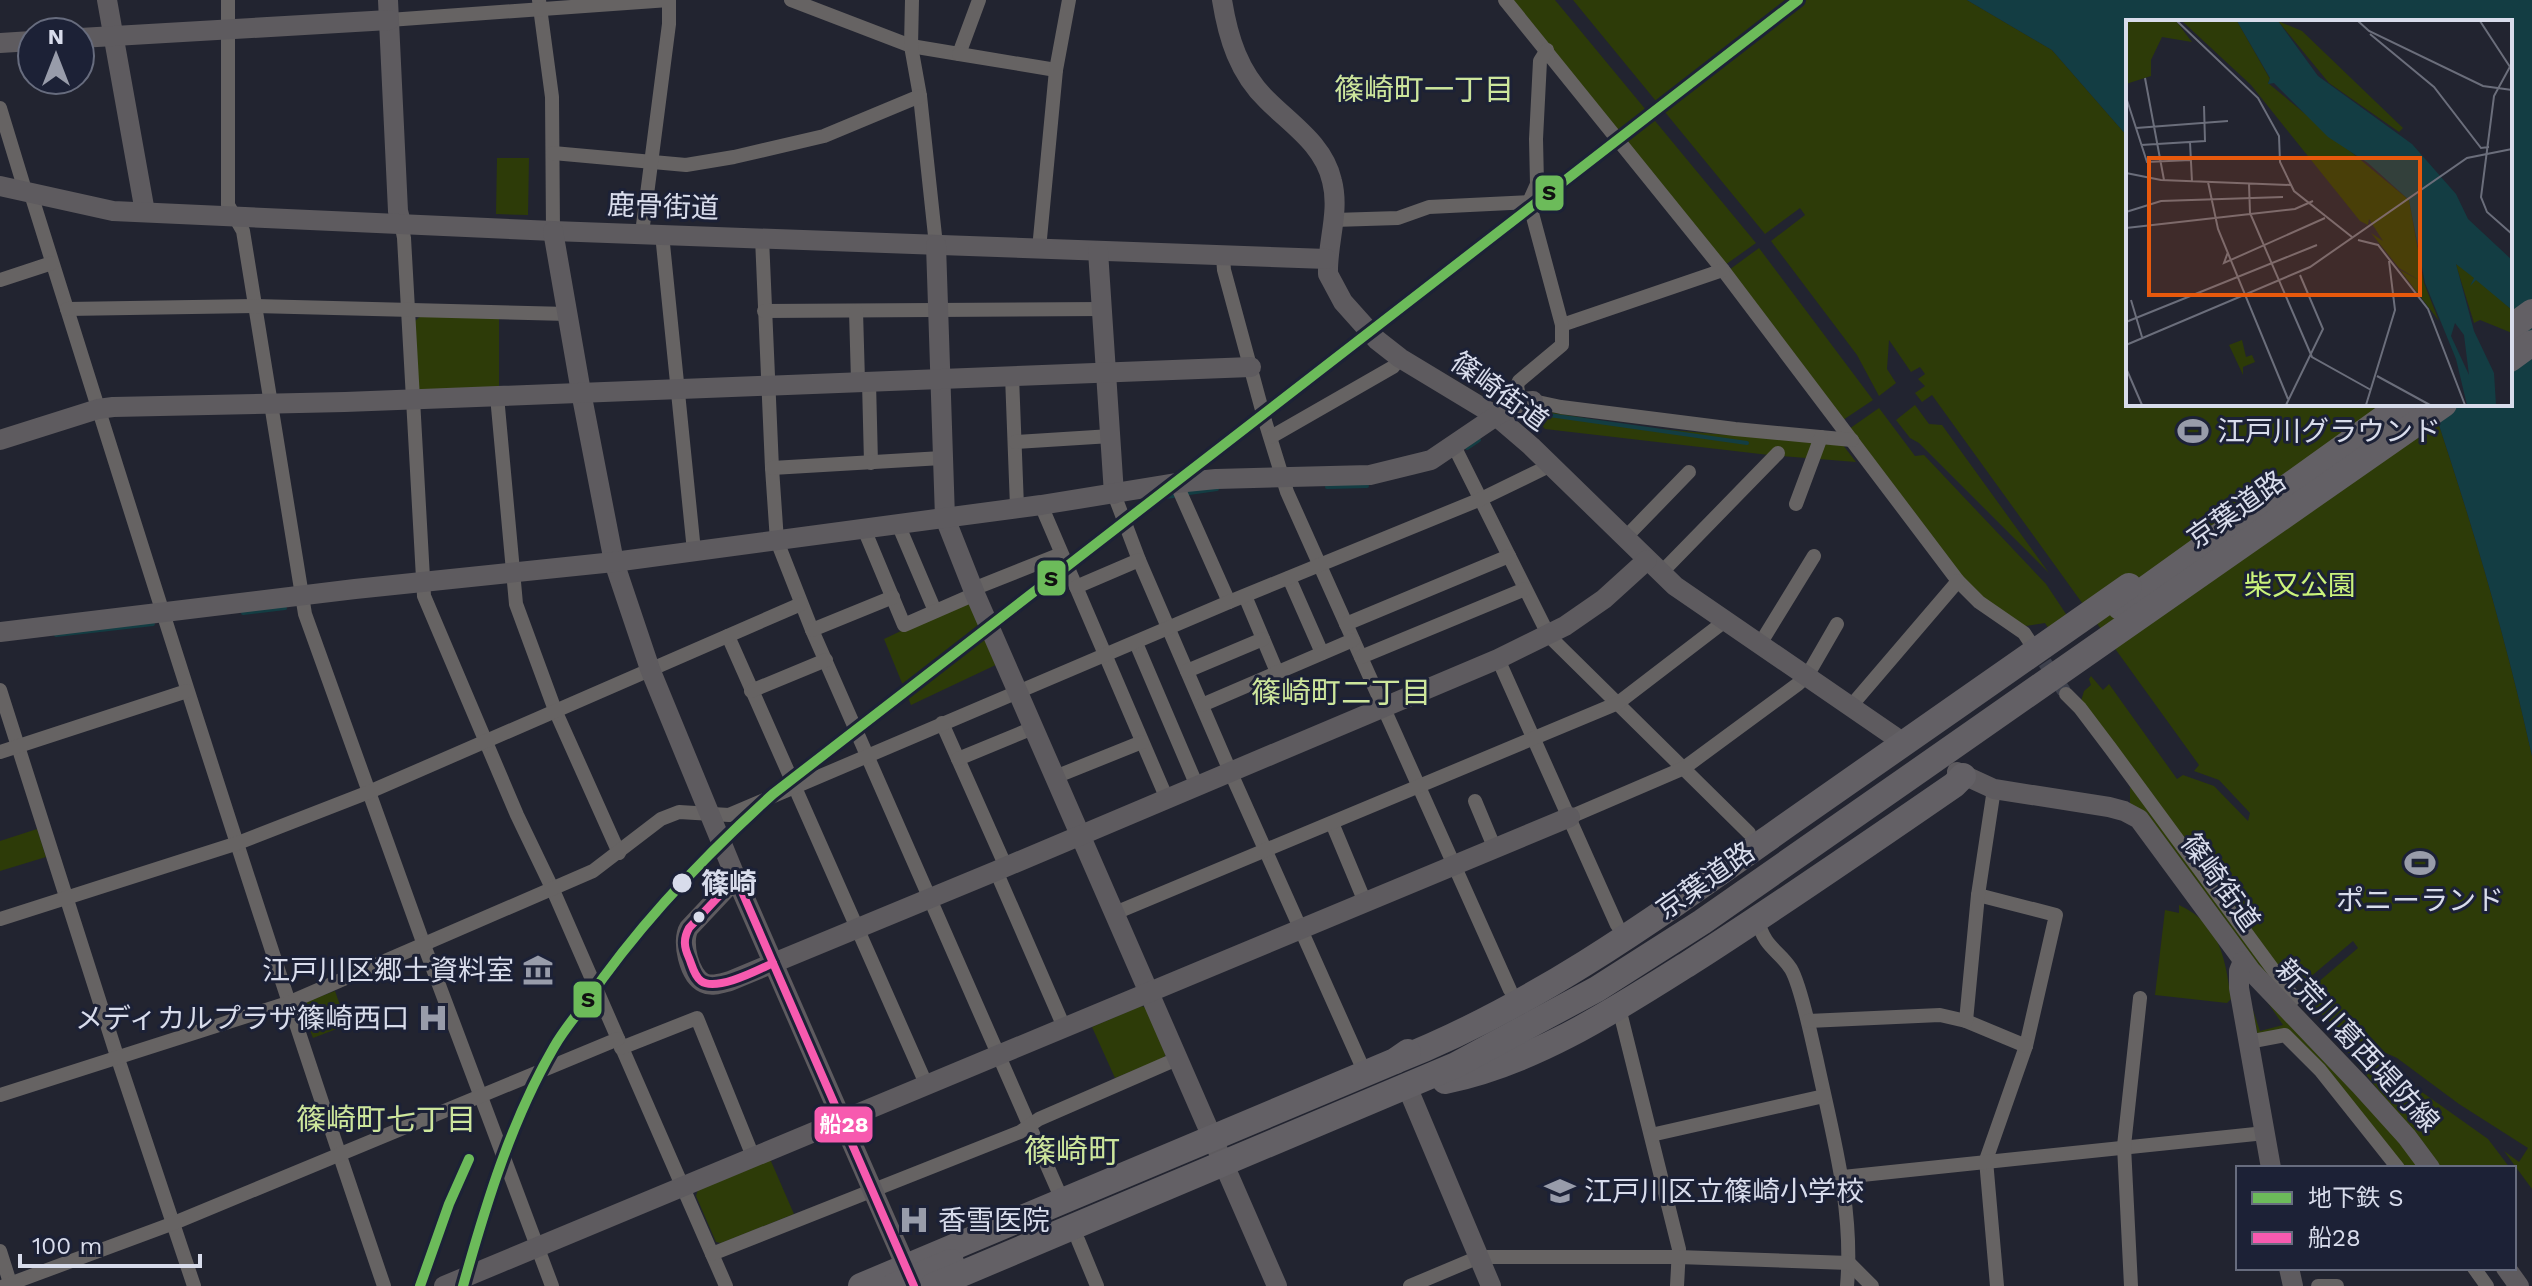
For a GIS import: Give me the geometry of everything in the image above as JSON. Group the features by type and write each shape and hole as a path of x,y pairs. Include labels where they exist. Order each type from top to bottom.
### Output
{"highway":[{"path":"2512,327 2532,312"},
{"path":"2512,358 2532,343"},
{"path":"1933,749 2076,650 2239,509 2397,418 2437,406"},
{"path":"968,1286 1231,1176 1411,1096 1517,1047 1604,1000 1783,885 1933,749 2076,650 2260,543 2397,418"},
{"name":"京葉道路","path":"905,1280 1063,1202 1395,1061 1753,840 1875,743 1933,749"},
{"path":"1443,1081 1479,1074 1619,1008 1758,920 1942,793 1933,749"},
{"name":"京葉道路","path":"861,1286 905,1280 1359,1091 1504,1024 1636,948 1933,749"},
{"name":"京葉道路","path":"933,1286 1364,1106 1456,1065 1522,1031 1655,953 1933,749"},
{"path":"1395,1061 1444,1042 1567,974 1753,840"}],"street":[{"path":"107,0 145,212"},
{"path":"228,0 228,205 243,231 301,596 326,678 552,1286"},
{"path":"96,37 230,30 389,10 669,0 669,24 651,161 652,233 678,389 694,551"},
{"path":"791,0 911,46 1056,70"},
{"path":"912,0 911,46 920,96 936,245 945,518 974,592 1277,1286"},
{"path":"959,54 979,0"},
{"path":"1039,249 1056,70 1069,0"},
{"name":"篠崎街道","path":"1222,0 1229,38 1243,70 1266,99 1314,145 1325,163 1334,194 1328,274 1343,302 1377,340 1400,358 1496,416 1551,465 1654,567 1725,621 1851,706 1933,749 1994,789 2109,807 2139,819 2243,961 2239,971 2239,988 2271,1166"},
{"path":"1505,0 1723,270 1958,581 1979,602 2024,633 2030,642"},
{"path":"539,5 552,97 553,231 614,562 650,669 736,878 873,1190 905,1280"},
{"path":"389,10 398,211 408,309 422,582 426,603 726,1286"},
{"path":"1527,402 1519,381 1562,345 1562,325 1529,202 1537,184 1540,61 1547,50"},
{"path":"553,153 686,165 824,136 920,96"},
{"path":"0,108 288,1003 384,1286"},
{"name":"鹿骨街道","path":"0,186 113,211 553,231 1327,259"},
{"path":"1334,220 1398,218 1429,207 1529,202"},
{"path":"762,238 777,541 812,630 1063,1202"},
{"path":"1098,251 1114,494 1139,560 1230,771 1365,1073"},
{"path":"1223,257 1224,270 1283,477 1510,990"},
{"path":"0,280 52,263"},
{"path":"1562,325 1723,270"},
{"path":"67,309 255,306 568,314"},
{"path":"764,311 1103,309"},
{"path":"856,311 871,463"},
{"path":"1271,437 1393,367 1400,358"},
{"path":"0,440 98,409 1251,367"},
{"path":"1012,376 1017,507"},
{"path":"497,396 516,604 555,710 619,853"},
{"path":"0,632 614,562 1041,505 1176,483 1370,475 1431,460 1496,416 1527,402 1721,428 1852,440"},
{"path":"1015,442 1111,436"},
{"path":"1796,504 1821,437"},
{"path":"1454,446 1549,636 1753,840"},
{"path":"736,878 686,933 684,946 696,975 704,983 718,984 859,929 1549,636 1654,567 1778,453"},
{"path":"772,468 942,458"},
{"path":"0,1095 288,1003 593,871 661,819 688,811 729,815 1229,602 1481,499 1551,465"},
{"path":"1624,539 1689,472"},
{"path":"1176,483 1229,602"},
{"path":"1041,505 1167,799"},
{"path":"898,524 935,611"},
{"path":"864,529 904,625 1061,554"},
{"path":"1346,624 1509,556"},
{"path":"1760,644 1814,556"},
{"path":"1076,587 1139,560"},
{"path":"1289,578 1322,653"},
{"path":"1851,706 1958,581"},
{"path":"1361,657 1525,589"},
{"path":"1245,596 1277,672"},
{"path":"812,630 893,597"},
{"path":"0,919 238,843 369,792 801,604"},
{"path":"1115,913 1618,703 1725,621"},
{"path":"444,1286 1684,768 1807,676 1837,624"},
{"path":"728,636 927,1086"},
{"path":"1187,671 1263,639"},
{"path":"1202,705 1353,640"},
{"path":"1136,643 1197,786"},
{"path":"1498,659 1617,925"},
{"path":"751,691 826,660"},
{"path":"0,690 194,1286"},
{"path":"0,752 187,691"},
{"path":"2066,694 2111,749 2294,998 2285,1008"},
{"path":"942,723 1064,1027"},
{"path":"958,759 1033,728"},
{"path":"1055,777 1142,742"},
{"path":"1966,1021 1978,895 1994,789"},
{"path":"1475,801 1495,849"},
{"path":"1332,823 1365,902"},
{"path":"1978,895 2056,915 2026,1046 1986,1160 1997,1286"},
{"path":"1758,920 1771,949 1791,970 1808,1021 1843,1177 1849,1263 1847,1286"},
{"name":"新荒川葛西堤防線","path":"2243,961 2360,1085 2429,1166"},
{"path":"2131,1286 2124,1146 2140,998"},
{"path":"1619,1008 1679,1249 1677,1286"},
{"path":"1808,1021 1940,1015 1966,1021 2026,1046"},
{"path":"0,1251 9,1285 174,1223 481,1095 697,1018 754,1159"},
{"path":"2248,1042 2285,1035 2320,1070 2396,1166"},
{"path":"712,1254 1020,1132 1039,1119 1179,1058"},
{"path":"1411,1096 1491,1286"},
{"path":"1651,1135 1824,1096"},
{"path":"1843,1177 2265,1133"},
{"path":"1078,1240 1097,1286"},
{"path":"1410,1286 1479,1257 1678,1257 1849,1263 1872,1286"},
{"path":"2318,1286 2337,1286"}],"green space":[{"path":"1510,0 1555,0 1756,243 1725,265"},
{"name":"柴又公園","path":"1573,0 1967,0 2052,50 2126,135 2126,406 2433,406 2487,579 2532,756 2532,1189 2504,1151 2519,1162 2528,1148 2459,1104 2397,1058 2342,1033 2302,996 2358,948 2353,941 2302,984 2296,985 2286,973 2282,976 2081,701 2084,691 2091,685 2091,676 2103,690 2109,684 2177,779 2183,775 2214,786 2248,821 2250,813 2219,780 2194,771 2199,765 1932,395 1922,402 1915,393 1925,386 1918,379 1925,374 1920,367 1911,372 1889,340 1887,369 1896,383 1879,396 1857,355 1771,241 1805,215 1800,208 1765,234"},
{"path":"497,158 529,158 528,215 496,214"},
{"path":"1759,248 1873,400 1843,420 1729,270"},
{"path":"424,313 499,316 499,389 422,392 416,388 415,321"},
{"path":"1915,405 1929,424 1942,425 2049,573 1919,443 1910,438 1896,420"},
{"path":"1526,408 1637,427 1843,445 1856,462 1545,429"},
{"path":"1879,408 1915,456 1924,455 2046,584 2068,617 2049,629 2045,623 2026,626 1976,594 1849,429"},
{"path":"973,597 1002,662 911,705 884,639"},
{"path":"2132,786 2278,985 2270,982 2130,803"},
{"path":"37,829 46,857 0,871 0,841"},
{"path":"2179,905 2204,922 2218,943 2229,984 2231,999 2227,1003 2155,995 2165,910 2179,913"},
{"path":"335,991 347,1025 313,1038 300,1004"},
{"path":"2269,1000 2421,1166 2401,1166 2287,1031 2258,1036 2252,1007 2260,1031 2283,1025"},
{"path":"1141,1006 1147,1008 1166,1052 1164,1058 1115,1078 1092,1027"},
{"path":"2347,1051 2388,1068 2488,1139 2508,1166 2439,1166"},
{"path":"770,1159 794,1214 721,1243 716,1242 696,1196 698,1190"}],"shaded area":[{"path":"1967,0 2532,0 2532,756 2487,579 2433,406 2512,406 2512,20 2126,20 2126,135 2052,50"}],"waterway":[{"path":"1535,413 1747,443"},
{"path":"1467,448 1479,440"},
{"path":"1327,487 1367,486"},
{"path":"1189,493 1217,489"},
{"path":"1146,499 1174,496"},
{"path":"243,613 285,608"},
{"path":"56,635 153,624"}],"tunnel":[{"path":"2033,645 2066,694"}],"metro line":[{"name":"S","path":"463,1286 512,1134 554,1047 628,945 673,892 722,842 773,794 1798,0"},
{"name":"S","path":"420,1286 449,1204 469,1159"}],"transit line":[{"name":"船28","path":"736,878 773,963 737,979 708,984 695,973 686,950 686,936 689,928 736,878"},
{"name":"船28","path":"773,963 914,1286"}],"place":[{"name":"江戸川グラウンド","path":"2193,431"},
{"name":"ポニーランド","path":"2420,863"},
{"name":"篠崎","path":"682,883"},
{"name":"江戸川区郷土資料室","path":"538,970"},
{"name":"メディカルプラザ篠崎西口","path":"433,1018"},
{"name":"江戸川区立篠崎小学校","path":"1560,1191"},
{"name":"香雪医院","path":"914,1220"}],"district":[{"name":"篠崎町一丁目","path":"1424,90"},
{"name":"篠崎町二丁目","path":"1341,693"},
{"name":"篠崎町七丁目","path":"386,1120"},
{"name":"篠崎町","path":"1072,1151"}]}
